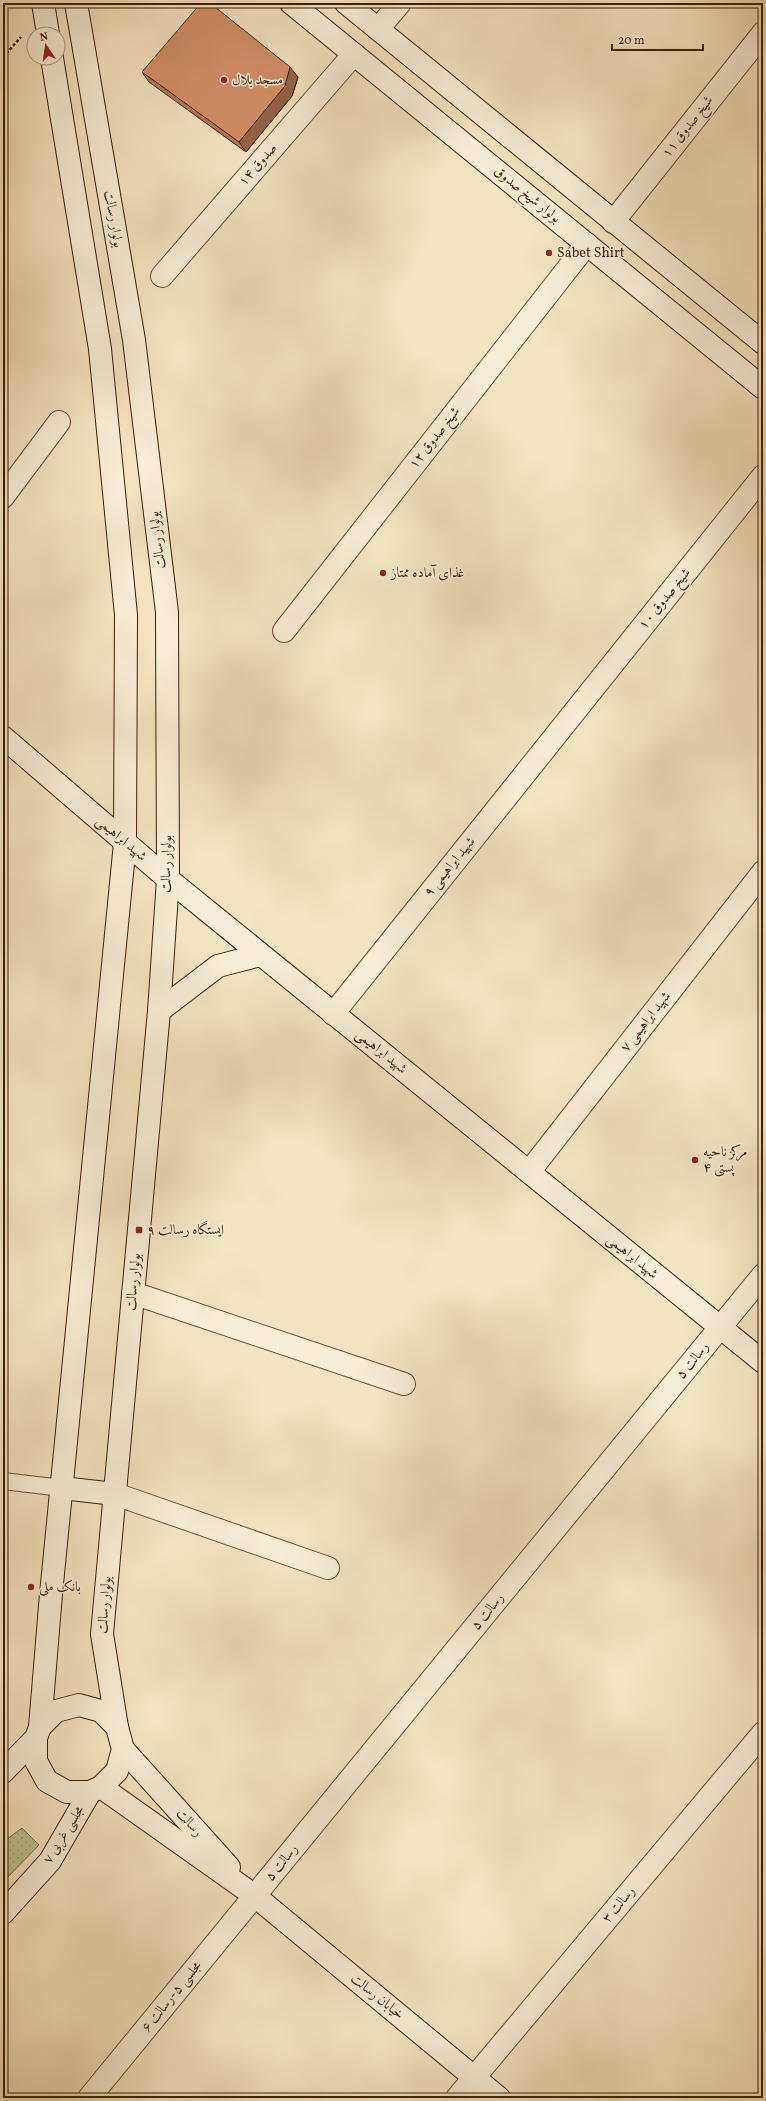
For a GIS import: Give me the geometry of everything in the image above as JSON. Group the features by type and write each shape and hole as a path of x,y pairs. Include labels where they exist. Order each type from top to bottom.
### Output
{"main road":[{"path":"43,3 47,26"},
{"name":"بولوار رسالت","path":"76,3 134,340 167,612 168,879 158,1011 102,1634 117,1727"},
{"name":"بولوار شیخ صدوق","path":"291,3 763,388"},
{"path":"346,3 763,343"},
{"path":"378,29 400,3"},
{"name":"شیخ صدوق ۱۱","path":"613,222 763,32"},
{"name":"صدوق ۱۴","path":"162,276 354,54"},
{"path":"53,66 100,349 125,607 125,843 36,1761 47,1780 68,1792 96,1790 255,1896"},
{"name":"شیخ صدوق ۱۲","path":"284,631 587,244"},
{"path":"3,497 59,422"},
{"name":"شیخ صدوق ۱۰","path":"567,721 763,476"},
{"name":"شهید ابراهیمی ۹","path":"333,1014 567,721"},
{"name":"شهید ابراهیمی","path":"3,738 125,843 260,955 763,1362"},
{"name":"شهید ابراهیمی ۷","path":"529,1172 763,872"},
{"path":"158,1011 218,966 260,955"},
{"name":"رسالت ۵","path":"255,1896 763,1275"},
{"path":"133,1293 404,1384"},
{"path":"62,1488 115,1494 328,1568"},
{"path":"3,1772 56,1711 79,1705 101,1711 117,1727 123,1749 117,1771 96,1790"},
{"name":"رسالت ۳","path":"457,2098 763,1733"},
{"name":"رسالت","path":"123,1749 255,1896"},
{"name":"مجلسی غربی ۷","path":"3,1913 50,1861 96,1790"},
{"name":"خیابان رسالت","path":"255,1896 499,2098"},
{"name":"مجلسی ۵-رسالت ۶","path":"89,2098 255,1896"}],"lane":[{"path":"3,1481 62,1488"}],"green space":[{"path":"22,1828 39,1845 3,1882 3,1842"}],"building":[{"name":"مسجد بلال","path":"201,3 210,3 290,67 285,86 239,142 142,72"}],"place":[{"name":"مسجد بلال","path":"224,80"},
{"name":"Sabet Shirt","path":"549,253"},
{"name":"غذای آماده ممتاز","path":"383,573"},
{"name":"مرکز ناحیه پستی ۴","path":"695,1160"},
{"name":"ایستگاه رسالت ۹","path":"139,1230"},
{"name":"بانک ملی","path":"31,1587"}]}
